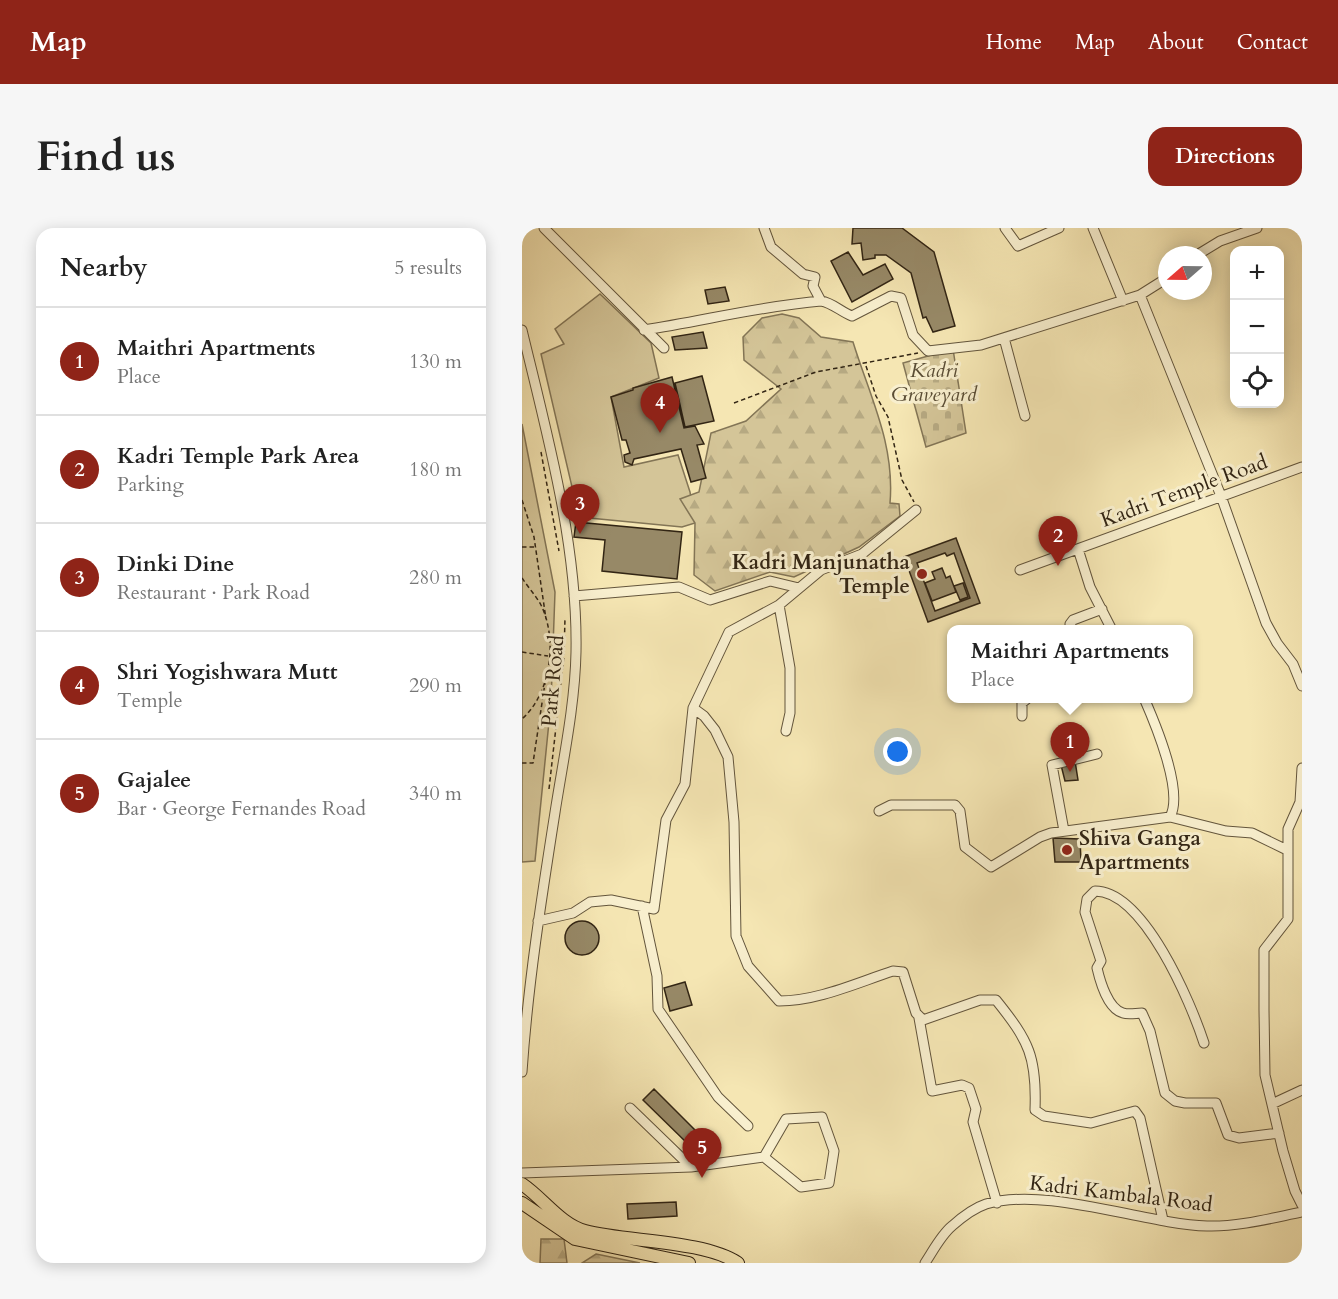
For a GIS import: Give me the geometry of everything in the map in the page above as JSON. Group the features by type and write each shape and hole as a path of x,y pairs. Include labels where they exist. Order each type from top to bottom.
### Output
{"main road":[{"path":"522,1184 557,1215 583,1230 679,1246 728,1257 738,1263"},
{"path":"522,1203 575,1239 689,1263"}],"street":[{"path":"544,228 664,348"},
{"path":"764,228 771,247 802,274 815,277 813,285 821,301"},
{"path":"1005,228 1018,246 1059,228"},
{"path":"1093,228 1123,301"},
{"path":"1212,246 1257,228"},
{"path":"644,330 691,323 748,310 821,301 852,316 891,296 899,297 914,335 928,351 966,348 1123,301 1140,295 1158,284"},
{"path":"1140,295 1221,496 1266,623 1293,664 1302,686"},
{"name":"Park Road","path":"522,330 555,470 574,596 576,654 570,709 527,993 522,1072"},
{"path":"1004,338 1025,416"},
{"name":"Kadri Temple Road","path":"1020,570 1302,467"},
{"path":"538,921 573,913 590,902 611,900 654,909 666,820 685,784 693,708 729,632 779,605 821,570 862,554 917,508"},
{"path":"1077,549 1090,587 1110,625"},
{"path":"574,596 680,587 710,600 770,581 799,588"},
{"path":"779,605 790,668 790,713 786,731"},
{"path":"1070,625 1073,620 1102,609"},
{"path":"1022,703 1022,716"},
{"path":"1145,703 1158,729 1172,787 1173,810 1170,817"},
{"path":"693,708 704,716 715,730 728,757 734,822 736,936 748,966 779,1000 797,1001 893,971 903,972 919,1018 932,1091 962,1085 969,1088 976,1109 973,1122 997,1203"},
{"path":"1064,831 1052,765 1097,754"},
{"path":"1301,774 1300,802 1288,829 1288,919 1264,950 1265,1076 1294,1191 1302,1205"},
{"path":"879,811 891,805 955,805 960,811 965,847 991,867 1040,837 1064,831 1170,817 1226,831 1252,833 1287,850"},
{"path":"1204,1043 1166,957 1144,924 1121,900 1105,891 1095,891 1087,899 1085,912 1101,962 1097,968 1099,978 1118,1011 1125,1014 1142,1013 1150,1031 1165,1093 1174,1101 1216,1103 1228,1135 1239,1138 1279,1133"},
{"path":"642,906 657,976 657,1009 718,1097 748,1126"},
{"path":"919,1018 923,1020 980,1000 996,1000 1017,1026 1030,1050 1036,1081 1035,1110 1044,1116 1091,1123 1135,1111 1140,1118 1163,1220"},
{"path":"1272,1104 1302,1090"},
{"path":"630,1108 691,1167"},
{"path":"522,1173 691,1167 764,1157 801,1187 829,1183 834,1151 822,1117 786,1119 764,1157"},
{"name":"Kadri Kambala Road","path":"925,1263 950,1228 977,1209 997,1203 1020,1200 1044,1201 1129,1212 1163,1220 1209,1226 1268,1219 1302,1212"}],"path":[{"path":"734,403 816,372 928,351"},
{"path":"866,364 876,396 888,417 902,480 917,508"},
{"path":"541,452 560,558"},
{"path":"522,500 526,506 536,547 547,629"},
{"path":"522,547 536,547"},
{"path":"522,578 541,606 550,641 533,763 522,763"},
{"path":"548,798 564,656 566,615"},
{"path":"522,652 548,656"},
{"path":"522,719 529,712 546,680"}],"green space":[{"path":"600,294 651,343 659,378 611,397 624,467 678,455 690,492 695,523 682,527 579,517 541,354 564,344 555,329"},
{"path":"782,314 799,318 821,337 853,342 885,441 891,481 890,503 899,504 900,516 859,547 794,577 770,572 715,591 694,575 695,523 680,499 699,492 711,433 746,421 781,389 744,360 743,337 762,318"},
{"name":"Kadri Graveyard","path":"953,349 966,433 926,447 903,363"},
{"path":"522,424 555,592 551,702 535,861 522,862"},
{"path":"541,1239 564,1239 567,1263 540,1263"},
{"path":"596,1254 640,1263 582,1263"}],"building":[{"path":"853,228 902,228 934,252 955,326 933,332 926,317 923,318 911,273 886,255 875,255 875,258 863,260 861,243 852,244"},
{"path":"848,252 863,275 885,264 893,279 852,302 831,261"},
{"path":"725,287 729,301 708,304 705,290"},
{"path":"703,332 707,348 675,350 672,337"},
{"path":"702,376 714,421 685,427 675,383"},
{"path":"672,377 684,428 695,426 704,444 697,445 706,478 691,482 681,449 634,459 632,465 625,462 624,455 630,453 626,440 622,440 611,397"},
{"path":"576,522 682,532 677,579 602,571 605,540 574,537"},
{"path":"956,538 980,603 928,622 904,557","holes":["945,553 947,556 954,553 970,598 935,611 917,563"]},
{"path":"942,568 946,578 950,576 956,592 932,601 925,583 935,579 932,572"},
{"path":"963,583 968,597 960,600 954,586"},
{"path":"1075,761 1078,780 1065,781 1061,765"},
{"name":"Shiva Ganga Apartments","path":"1053,838 1080,839 1081,862 1055,862"},
{"path":"582,921 594,926 599,938 594,950 582,955 570,950 565,938 570,926"},
{"path":"685,982 692,1005 670,1011 664,988"},
{"path":"654,1089 700,1135 690,1146 643,1100"},
{"path":"676,1202 677,1216 628,1219 627,1204"}],"place":[{"name":"Shri Yogishwara Mutt","path":"660,433"},
{"name":"Dinki Dine","path":"580,534"},
{"name":"Kadri Temple Park Area","path":"1058,566"},
{"name":"Kadri Manjunatha Temple","path":"922,574"},
{"name":"Maithri Apartments","path":"1070,772"},
{"name":"Shiva Ganga Apartments","path":"1067,850"},
{"name":"Gajalee","path":"702,1178"}]}
